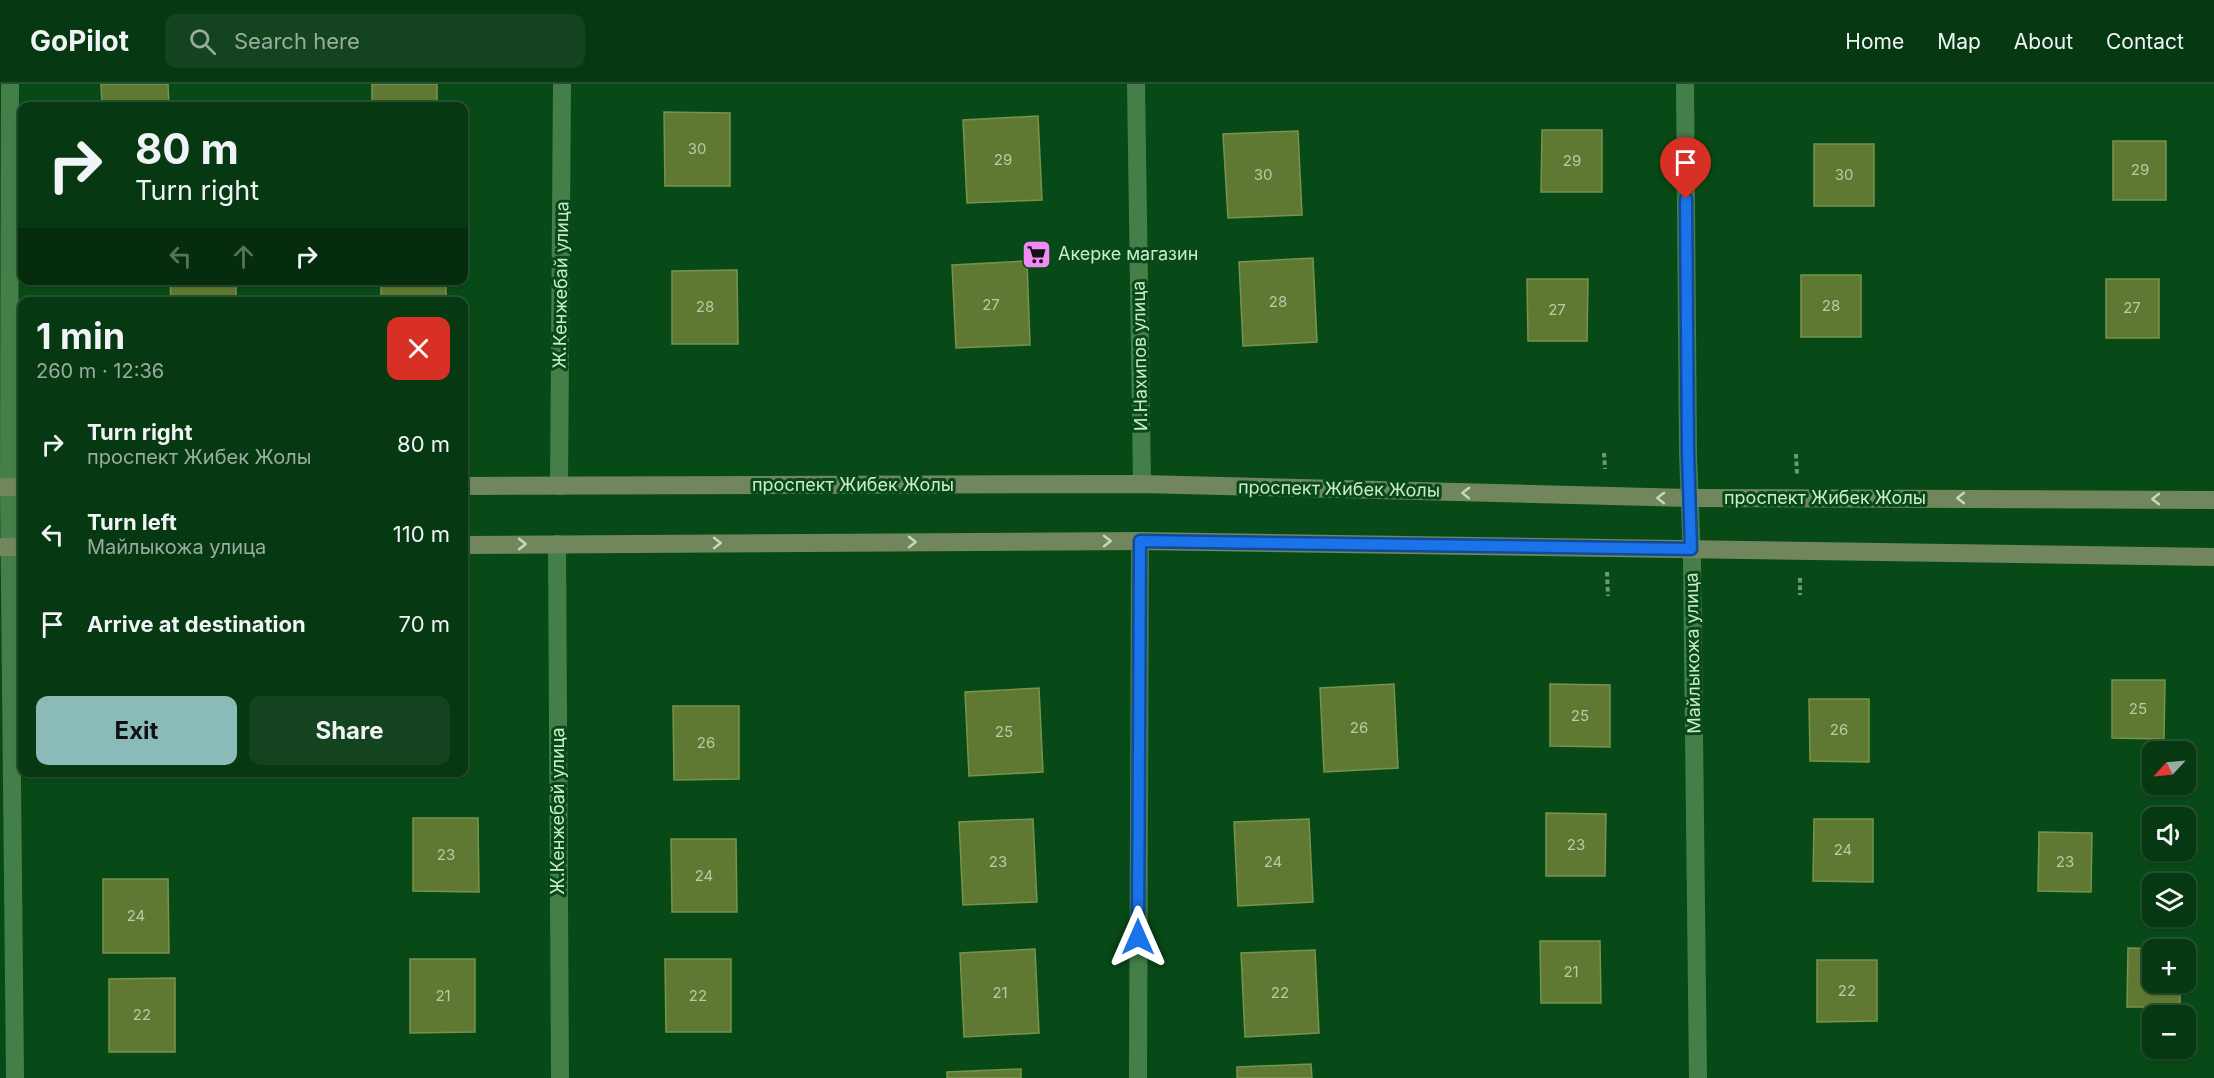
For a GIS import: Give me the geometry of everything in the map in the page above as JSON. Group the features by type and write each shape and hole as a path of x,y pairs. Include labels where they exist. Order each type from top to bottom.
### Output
{"street":[{"path":"10,84 15,1078"},
{"name":"Ж.Кенжебай улица","path":"559,486 562,84"},
{"name":"И.Нахипов улица","path":"1136,84 1142,484"},
{"name":"Майлыкожа улица","path":"1685,84 1698,1078"},
{"name":"проспект Жибек Жолы","path":"468,486 1142,484 1689,498 2214,500"},
{"path":"1138,1078 1140,541"},
{"path":"468,544 1140,541 2214,557"},
{"name":"Ж.Кенжебай улица","path":"557,544 560,1078"}],"building":[{"path":"101,84 168,84 169,102 102,102"},
{"path":"372,84 437,84 437,102 372,102"},
{"path":"664,112 730,113 730,186 665,186"},
{"path":"1038,116 1042,200 967,203 963,120"},
{"path":"1542,130 1602,130 1602,192 1541,192"},
{"path":"1298,131 1302,215 1228,218 1223,134"},
{"path":"2113,141 2166,141 2166,200 2113,200"},
{"path":"1814,144 1874,144 1874,206 1814,206"},
{"path":"1313,258 1317,342 1243,346 1239,262"},
{"path":"1027,261 1030,345 956,348 952,265"},
{"path":"737,270 738,344 672,344 672,271"},
{"path":"1801,275 1861,275 1861,337 1801,337"},
{"path":"1527,279 1588,279 1587,341 1528,341"},
{"path":"2106,279 2159,279 2159,338 2106,338"},
{"path":"170,285 236,285 236,297 171,297"},
{"path":"381,285 446,285 446,297 381,297"},
{"path":"2112,680 2165,680 2164,739 2112,738"},
{"path":"1394,684 1398,768 1324,772 1320,688"},
{"path":"1550,684 1610,685 1610,747 1550,746"},
{"path":"1039,688 1043,772 969,776 965,692"},
{"path":"1809,699 1869,699 1869,762 1810,761"},
{"path":"673,706 739,706 739,779 674,780"},
{"path":"1546,813 1606,814 1605,876 1546,876"},
{"path":"413,818 478,818 479,892 413,891"},
{"path":"1033,819 1037,902 963,905 959,822"},
{"path":"1309,819 1313,902 1238,906 1234,822"},
{"path":"1814,819 1873,819 1873,882 1813,881"},
{"path":"2039,832 2092,833 2091,892 2038,891"},
{"path":"671,839 736,839 737,912 672,912"},
{"path":"103,879 168,879 169,953 103,953"},
{"path":"1540,941 1600,941 1601,1003 1541,1003"},
{"path":"2128,948 2142,948 2142,993 2180,993 2180,1005 2127,1007"},
{"path":"1035,949 1039,1033 964,1037 960,953"},
{"path":"1315,950 1319,1033 1245,1037 1241,953"},
{"path":"410,959 475,959 475,1032 410,1033"},
{"path":"665,959 731,959 731,1032 666,1032"},
{"path":"1817,960 1877,960 1877,1021 1817,1022"},
{"path":"175,978 175,1052 109,1052 109,979"},
{"path":"1311,1064 1312,1078 1237,1078 1237,1067"},
{"path":"1021,1069 1021,1078 947,1078 947,1072"}],"place":[{"name":"Акерке магазин","path":"1037,254"}],"route":[{"path":"1138,937 1138,578 1140,541 1691,549 1686,199"}]}
